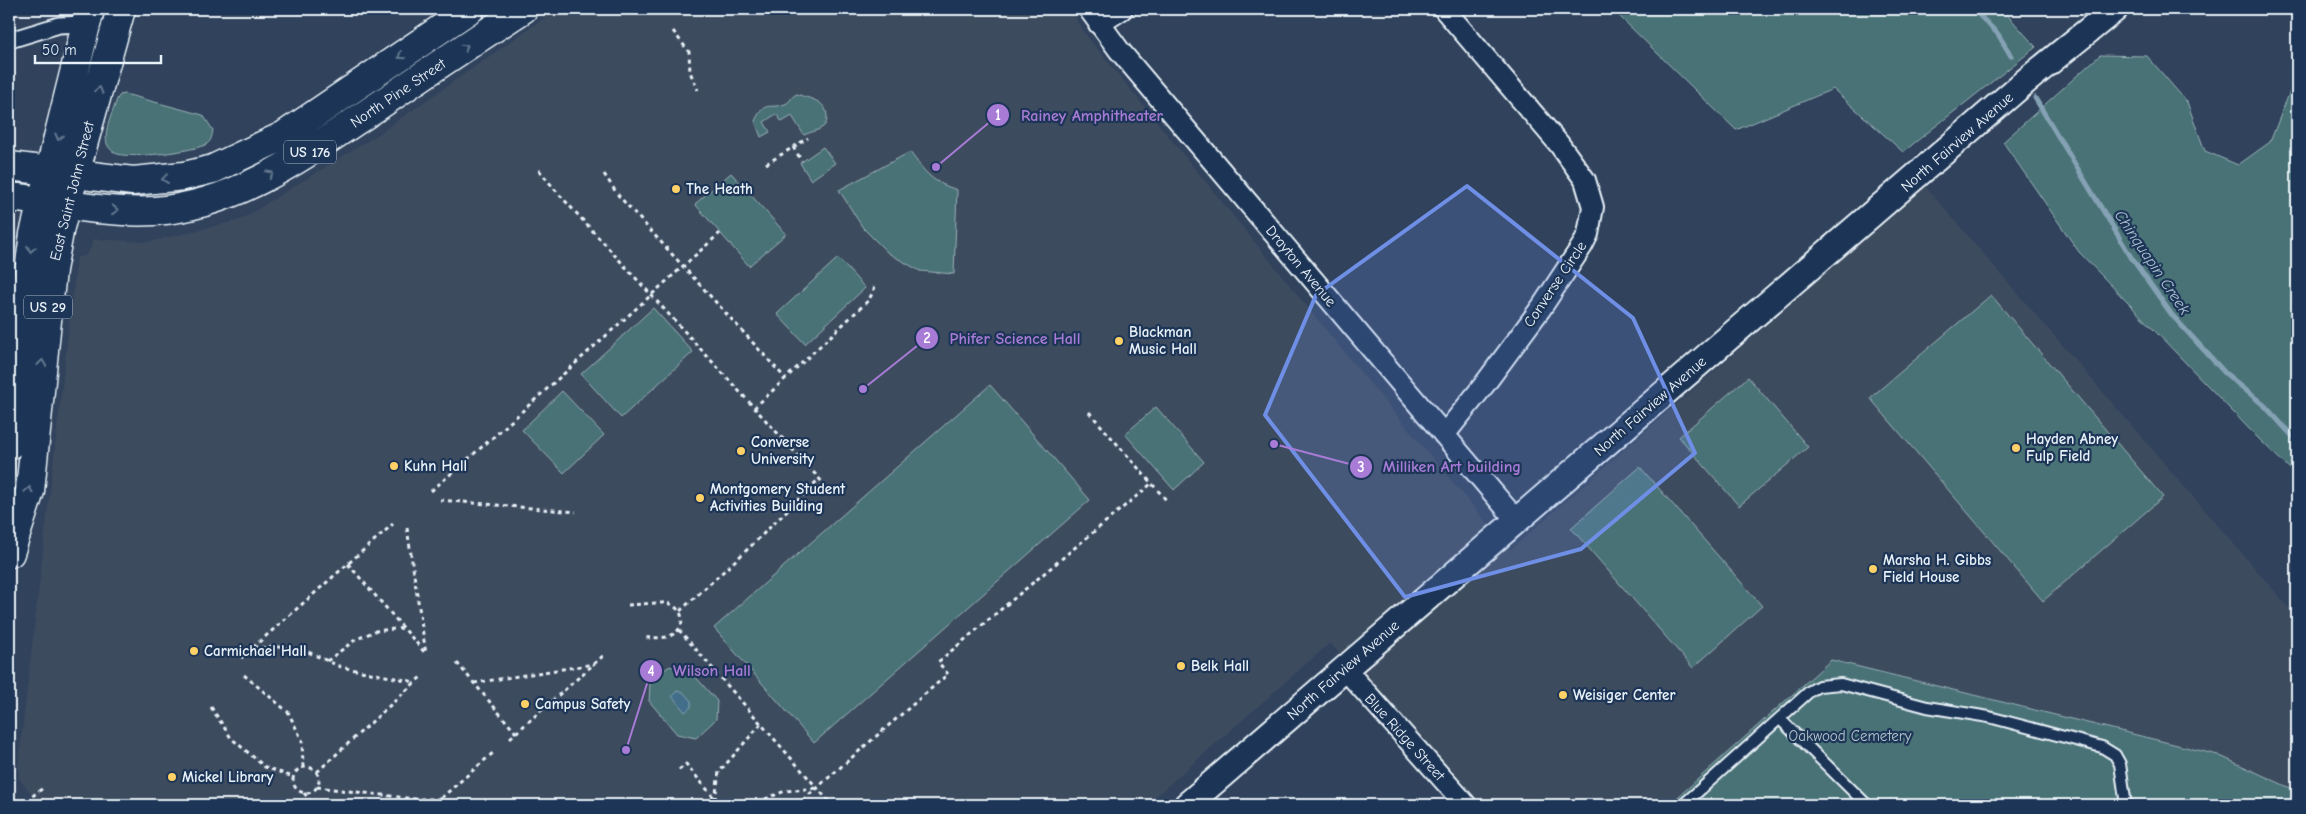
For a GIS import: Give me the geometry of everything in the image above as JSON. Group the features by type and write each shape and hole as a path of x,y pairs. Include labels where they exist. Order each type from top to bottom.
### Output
{"main road":[{"name":"East Saint John Street","path":"9,551 30,491 12,369 34,234 54,203 121,9"},
{"name":"North Pine Street","path":"9,166 112,180 142,180 184,176 213,169 283,136 470,9"},
{"name":"North Pine Street","path":"9,197 118,211 156,211 193,205 230,194 300,158 523,9"},
{"name":"East Saint John Street","path":"63,174 88,16"},
{"name":"East Saint John Street","path":"9,446 52,270 60,227 54,203"}],"street":[{"path":"1094,17 1122,9"},
{"name":"Converse Circle","path":"1444,9 1559,144 1585,180 1590,193 1592,207 1590,227 1582,246 1541,308 1484,386 1444,435"},
{"name":"North Fairview Avenue","path":"1187,805 2026,81 2115,9"},
{"path":"10,40 88,16"},
{"name":"Drayton Avenue","path":"1094,17 1517,521"},
{"name":"Blue Ridge Street","path":"1345,669 1466,805"}],"lane":[{"path":"1683,805 1780,720 1810,691 1830,684 1841,684 1927,707 1989,717 2102,747 2115,755 2120,764 2126,805"},
{"path":"1780,720 1867,805"}],"path":[{"path":"673,31 689,52 690,72 698,90"},
{"path":"766,164 808,138"},
{"path":"793,147 802,161"},
{"path":"539,170 825,485"},
{"path":"604,174 618,195 786,379"},
{"path":"431,491 720,233"},
{"path":"754,408 869,300 876,284"},
{"path":"1088,412 1168,502"},
{"path":"680,611 755,542 819,478"},
{"path":"797,805 948,674 938,662 1151,484"},
{"path":"440,500 576,512"},
{"path":"241,658 393,524"},
{"path":"348,564 426,654 407,528"},
{"path":"628,605 669,603 680,611 683,620 679,630 669,636 643,638"},
{"path":"326,662 355,640 375,631 404,628"},
{"path":"679,630 832,805"},
{"path":"252,648 279,648 308,652 326,662 415,682"},
{"path":"510,738 604,655"},
{"path":"457,663 516,733"},
{"path":"474,683 594,664"},
{"path":"244,675 288,712 302,740 303,767"},
{"path":"317,772 422,676"},
{"path":"211,707 231,738 265,767 293,777"},
{"path":"715,800 719,772 761,724"},
{"path":"438,805 440,799 494,752"},
{"path":"679,770 686,764 720,805"},
{"path":"303,793 309,793 317,787 319,782 317,772 313,768 303,767 295,772 293,777 295,787 314,805"},
{"path":"317,787 389,796 440,799"},
{"path":"26,801 43,788"},
{"path":"750,805 785,791 817,788"},
{"path":"389,796 389,805"}],"highlighted area":[{"path":"1467,186 1633,318 1695,453 1581,549 1405,597 1265,415 1316,295"}],"shaded area":[{"name":"Converse University","path":"557,9 1071,9 1082,30 1362,374 1510,550 1925,186 2297,617 2297,791 2218,755 1831,660 1669,805 1478,805 1330,643 1146,805 41,805 19,779 18,767 77,257 85,256 91,248 94,239 148,242 240,220 377,135"},
{"path":"677,691 683,692 691,701 691,707 685,712 672,696"}],"green space":[{"path":"1612,9 2002,9 2036,47 1903,152 1833,89 1736,130"},
{"path":"2100,55 2147,56 2187,102 2205,151 2238,165 2270,142 2292,86 2297,82 2297,476 2079,252 2003,142"},
{"path":"125,94 203,115 213,130 211,139 207,144 200,147 176,152 132,156 115,153 108,145 106,133 117,99 120,95"},
{"path":"797,94 816,101 824,107 827,117 825,125 819,130 804,135 792,116 782,122 776,114 764,122 770,132 761,137 755,121 762,110 785,104"},
{"path":"823,147 835,163 811,180 800,163"},
{"path":"910,152 930,176 941,184 957,190 954,274 920,271 888,253 863,228 839,190"},
{"path":"731,173 786,234 749,266 695,204"},
{"path":"838,258 865,288 805,344 777,314"},
{"name":"Hayden Abney Fulp Field","path":"1991,295 2163,497 2043,601 1870,398"},
{"path":"653,308 693,352 621,418 581,374"},
{"path":"1748,377 1808,447 1739,506 1679,437"},
{"path":"990,385 1090,500 814,743 714,628"},
{"path":"562,391 604,435 564,473 522,430"},
{"path":"1156,407 1204,462 1174,490 1125,434"},
{"path":"1640,467 1762,606 1693,668 1571,528"},
{"name":"Oakwood Cemetery","path":"1831,660 2218,755 2297,791 2297,805 1669,805"},
{"path":"685,665 717,701 716,719 696,738 677,734 649,701 650,683 668,667"}],"waterway":[{"name":"Chinquapin Creek","path":"1973,9 1998,34 2011,56"},
{"name":"Chinquapin Creek","path":"2035,98 2131,257 2172,315 2225,373 2265,406 2297,441"}],"place":[{"name":"Rainey Amphitheater","path":"936,167"},
{"name":"The Heath","path":"676,189"},
{"name":"Blackman Music Hall","path":"1119,341"},
{"name":"Phifer Science Hall","path":"863,389"},
{"name":"Milliken Art building","path":"1274,444"},
{"name":"Hayden Abney Fulp Field","path":"2016,448"},
{"name":"Converse University","path":"741,451"},
{"name":"Kuhn Hall","path":"394,466"},
{"name":"Montgomery Student Activities Building","path":"700,498"},
{"name":"Marsha H. Gibbs Field House","path":"1873,569"},
{"name":"Carmichael Hall","path":"194,651"},
{"name":"Belk Hall","path":"1181,666"},
{"name":"Weisiger Center","path":"1563,695"},
{"name":"Campus Safety","path":"525,704"},
{"name":"Wilson Hall","path":"626,750"},
{"name":"Mickel Library","path":"172,777"}]}
